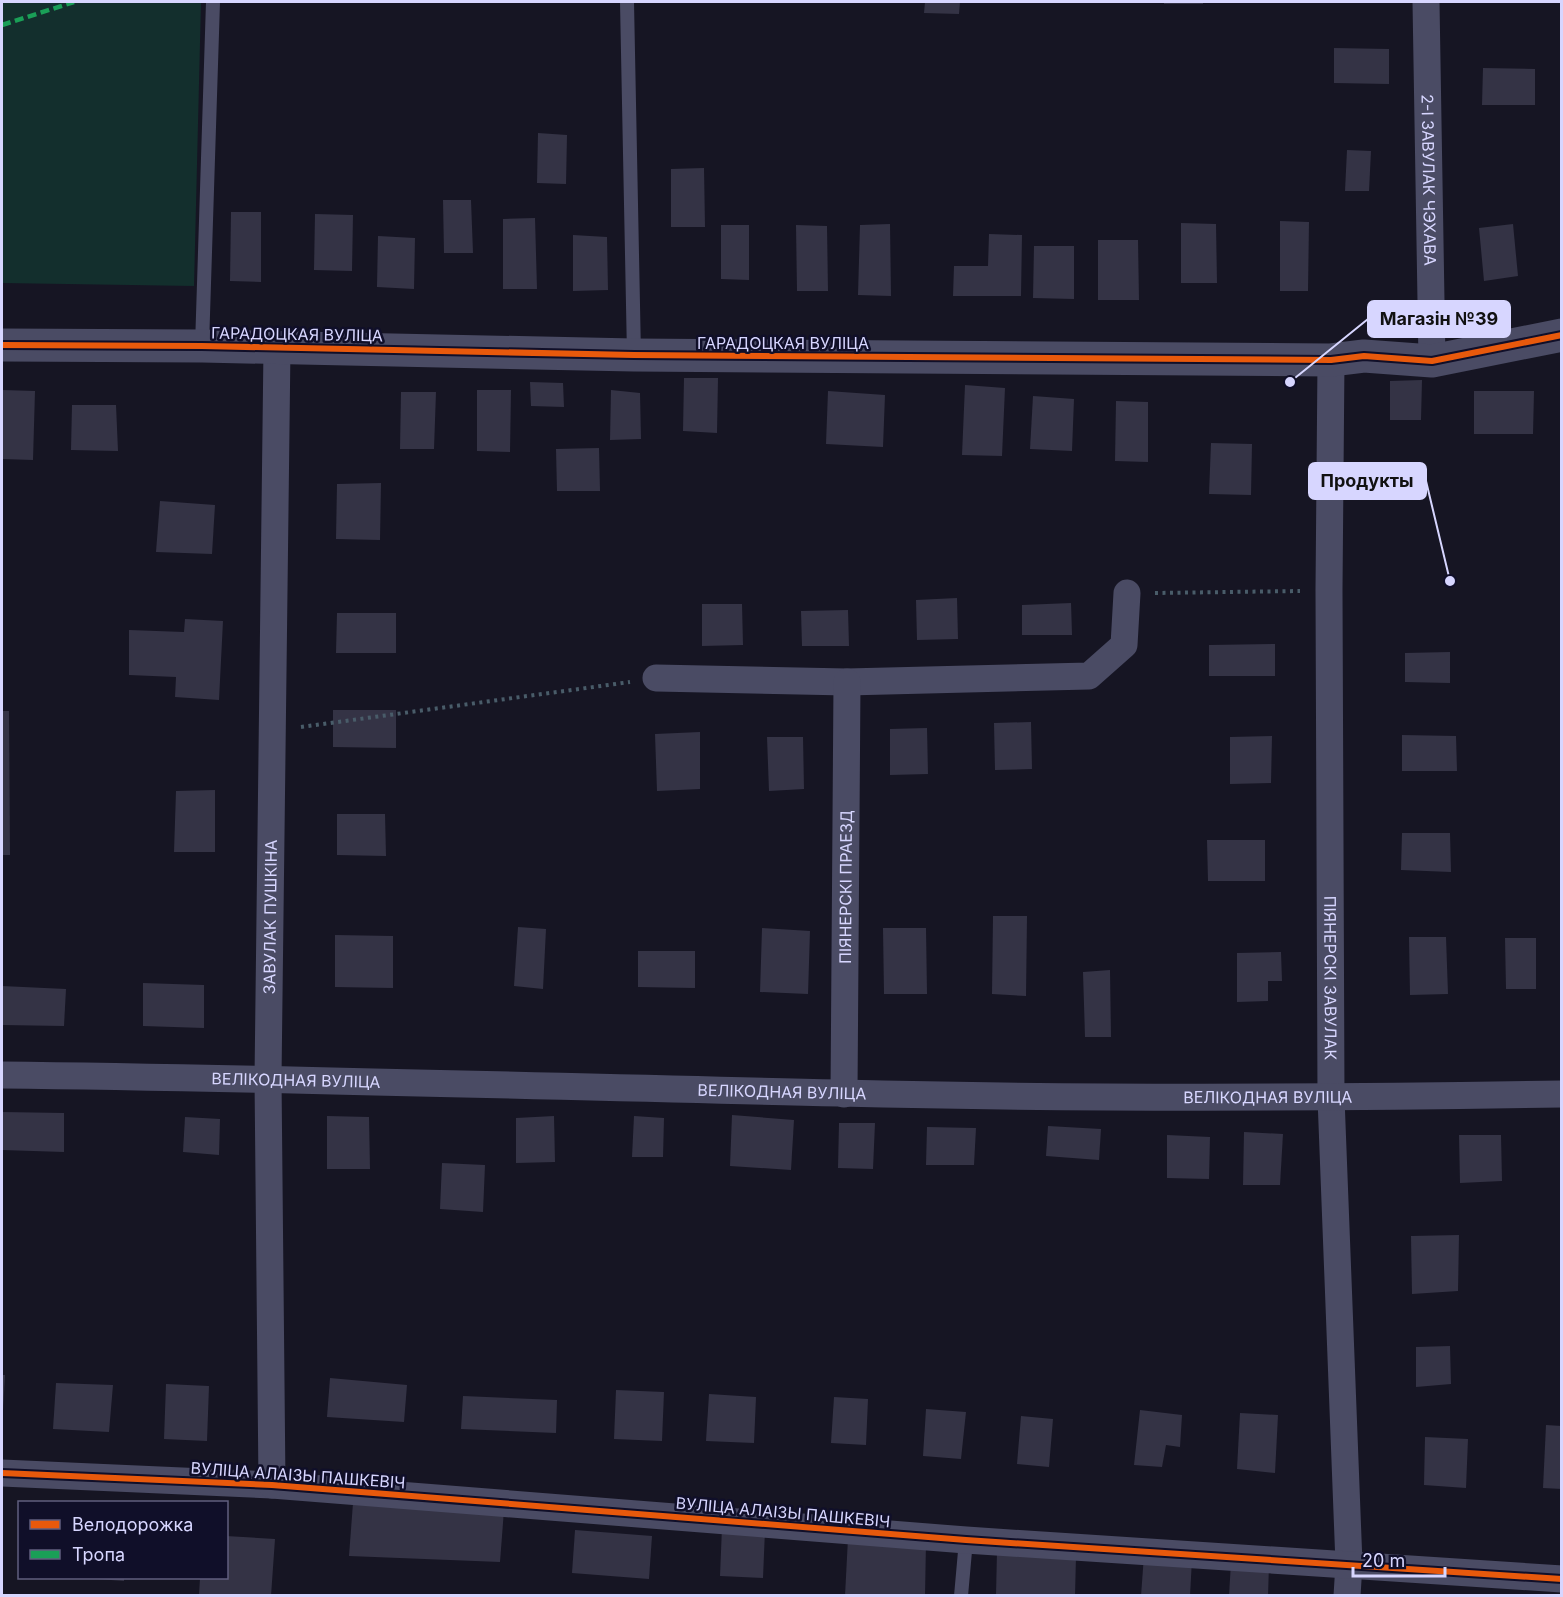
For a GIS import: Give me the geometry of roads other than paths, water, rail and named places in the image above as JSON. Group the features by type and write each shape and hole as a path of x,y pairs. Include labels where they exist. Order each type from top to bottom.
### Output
{"street":[{"name":"2-І ЗАВУЛАК ЧЭХАВА","path":"1426,2 1432,360"},
{"name":"ГАРАДОЦКАЯ ВУЛІЦА","path":"2,345 277,347 634,356 1331,360 1364,356 1432,360 1562,335"},
{"name":"ЗАВУЛАК ПУШКІНА","path":"272,1485 268,1078 277,347"},
{"name":"ПІЯНЕРСКІ ЗАВУЛАК","path":"1331,360 1329,590 1331,1098 1349,1564 1347,1596"},
{"path":"656,678 847,682 1089,676 1124,645 1127,593"},
{"name":"ПІЯНЕРСКІ ПРАЕЗД","path":"844,1094 847,682"},
{"name":"ВЕЛІКОДНАЯ ВУЛІЦА","path":"2,1076 268,1078 844,1094 1331,1098 1562,1094"},
{"name":"ВУЛІЦА АЛАІЗЫ ПАШКЕВІЧ","path":"2,1473 272,1485 966,1540 1562,1579"}],"lane":[{"path":"202,346 213,2"},
{"path":"627,2 634,356"},
{"path":"961,1596 966,1540"}],"place":[{"name":"Магазін №39","path":"1290,382"},
{"name":"Продукты","path":"1450,581"}]}
